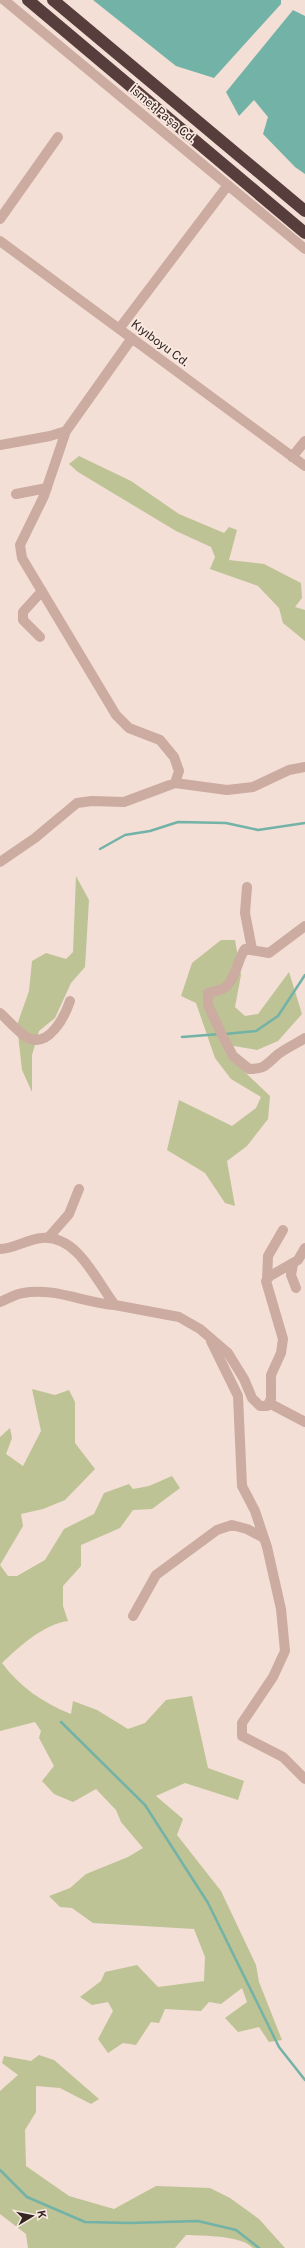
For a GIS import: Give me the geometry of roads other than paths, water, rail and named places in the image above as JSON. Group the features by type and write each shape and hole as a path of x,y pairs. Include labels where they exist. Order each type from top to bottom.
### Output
{"highway":[{"path":"28,0 305,233"},
{"path":"53,0 305,211"}],"street":[{"name":"İsmet Paşa Cd.","path":"4,0 305,249"},
{"path":"0,219 58,137"},
{"path":"119,329 228,185"},
{"name":"Kıyıboyu Cd.","path":"0,241 305,466"},
{"path":"132,338 66,431 47,488 20,545 22,558 116,715 129,728 160,740 174,757 179,771 175,784"},
{"path":"0,445 50,436 66,431"},
{"path":"292,457 305,440"},
{"path":"16,494 47,488"},
{"path":"40,637 23,620 22,612 42,591"},
{"path":"0,862 35,838 77,803 92,801 124,802 175,784 233,789 253,786 289,770 305,767"},
{"path":"247,887 245,913 252,949"},
{"path":"305,926 269,953 245,949 240,956 233,975 224,988 208,993 208,1005 233,1056 249,1069 259,1069 270,1064 276,1056 301,1040 305,1032"},
{"path":"0,1013 28,1038 38,1039 52,1032 62,1022 70,1001"},
{"path":"48,1238 69,1214 80,1189"},
{"path":"0,1302 22,1293 43,1292 95,1304 115,1305 180,1317 200,1329 228,1353 244,1379 252,1398 260,1406 267,1406 271,1399 271,1375 281,1353 283,1339 267,1280 268,1256 283,1230"},
{"path":"0,1249 26,1241 56,1238 71,1247 90,1269 115,1305"},
{"path":"267,1280 298,1260 305,1248"},
{"path":"293,1264 291,1275 296,1288"},
{"path":"210,1339 238,1396 242,1486 255,1511 264,1538 281,1609 285,1651 273,1677 242,1723 242,1736 283,1757 305,1779"},
{"path":"269,1403 305,1422"},
{"path":"133,1616 156,1575 218,1530 232,1525 264,1538"}],"water":[{"path":"93,0 281,0 281,4 214,78 176,66"},
{"path":"293,10 305,16 305,174 295,167 263,134 268,117 254,100 239,116 226,92"}],"waterway":[{"path":"100,849 125,835 150,831 178,822 226,823 258,830 305,823"},
{"path":"225,1034 256,1031 278,1016 305,975"},
{"path":"182,1037 220,1034"},
{"path":"61,1722 145,1805 208,1903 279,2047 305,2080"},
{"path":"0,2170 27,2197 85,2222 130,2223 198,2221 236,2230 259,2248"}]}
